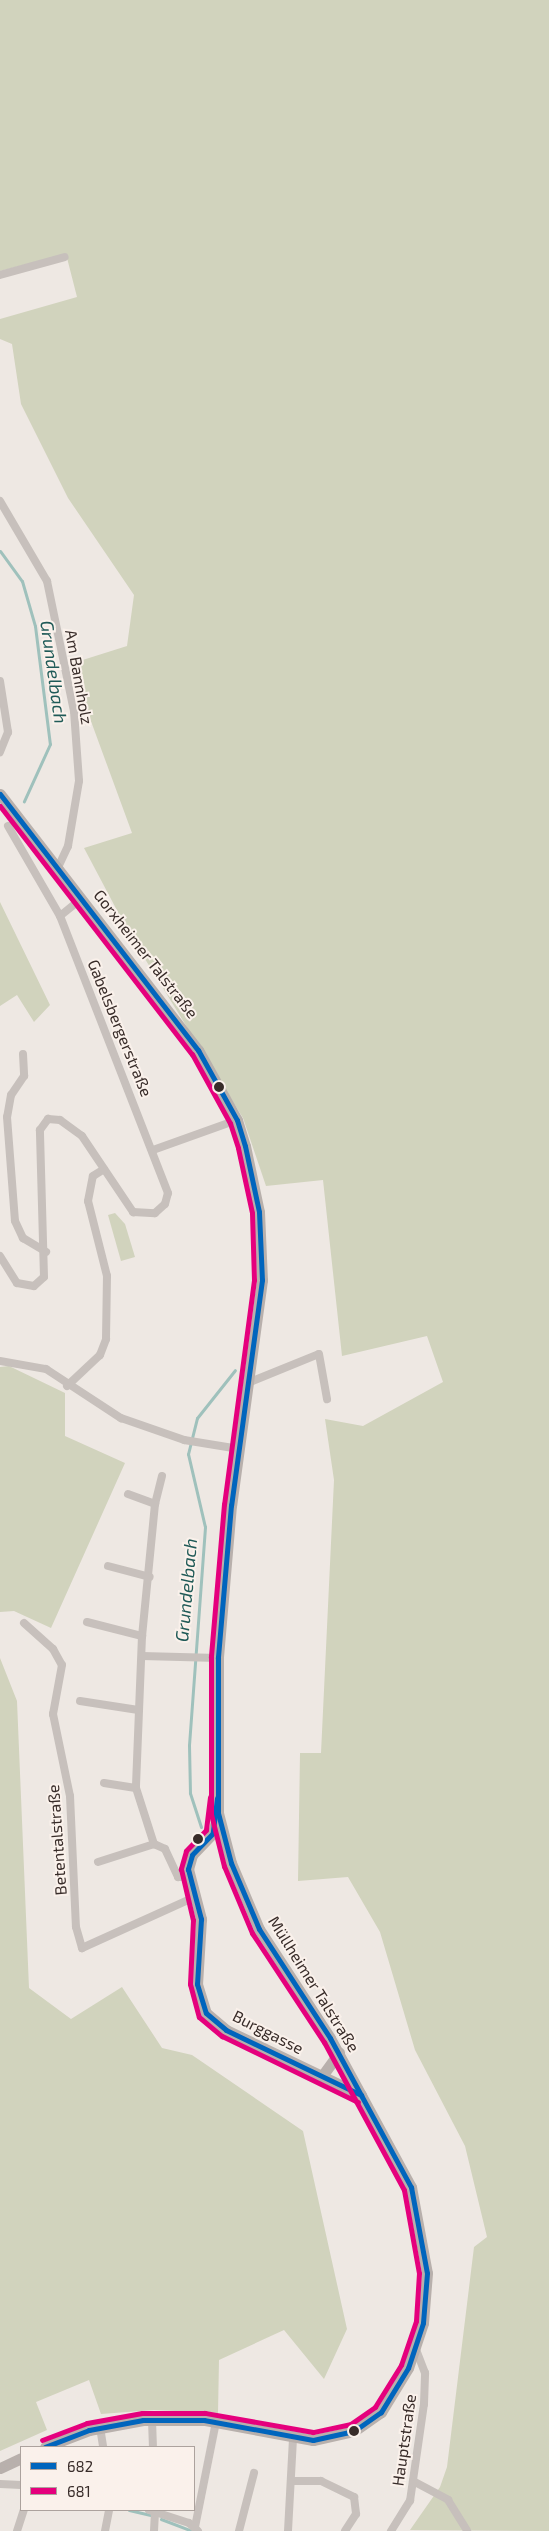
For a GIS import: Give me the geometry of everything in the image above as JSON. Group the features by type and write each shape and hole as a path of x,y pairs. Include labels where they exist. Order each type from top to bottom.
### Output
{"main road":[{"name":"Gorxheimer Talstraße","path":"0,794 193,1042 237,1120 245,1146"},
{"name":"Müllheimer Talstraße","path":"48,2446 100,2427 152,2420 216,2422 293,2438 335,2438 369,2422 392,2397 416,2350 427,2285 419,2215 411,2187 338,2053 259,1929 226,1844 218,1813 218,1658 239,1449 250,1382 262,1264 259,1212 245,1146"},
{"name":"Burggasse","path":"218,1813 208,1839 190,1858 190,1877 202,1929 197,1984 206,2013 226,2030 361,2095"},
{"path":"208,1839 226,1844"},
{"path":"322,2076 338,2053"},
{"path":"0,2468 20,2461"}],"street":[{"path":"0,275 65,257"},
{"name":"Am Bannholz","path":"0,501 47,580 74,711 79,781 68,846 58,867"},
{"path":"0,681 8,732 0,752"},
{"name":"Gabelsbergerstraße","path":"8,826 60,916 153,1150 168,1193 161,1210 146,1215 133,1212 104,1169"},
{"path":"60,916 82,898"},
{"path":"23,1054 24,1076 11,1095 7,1117 15,1221 23,1238 46,1252"},
{"path":"0,1256 18,1283 34,1286 44,1277 46,1252 41,1125 53,1118 73,1128 104,1169 93,1176 88,1201 107,1276 108,1312 100,1355 67,1386"},
{"path":"153,1150 237,1120"},
{"path":"250,1382 319,1354 327,1399"},
{"path":"0,1361 46,1369 67,1386 121,1418 184,1440 239,1449"},
{"path":"154,1844 136,1788 142,1636 150,1578 155,1504 162,1476"},
{"path":"128,1494 155,1504"},
{"path":"108,1566 150,1578"},
{"name":"Betentalstraße","path":"24,1622 48,1643 62,1665 53,1714 70,1796 76,1927 82,1948 196,1897"},
{"path":"87,1622 142,1636"},
{"path":"142,1656 218,1658"},
{"path":"80,1701 138,1710"},
{"path":"104,1783 136,1788"},
{"path":"98,1862 154,1844 165,1849 178,1877 190,1877"},
{"name":"Hauptstraße","path":"391,2531 402,2517 413,2482 426,2383 422,2360 416,2350"},
{"path":"152,2420 153,2446"},
{"path":"154,2531 152,2511 196,2529 216,2422"},
{"path":"100,2427 103,2446"},
{"path":"288,2531 293,2438"},
{"path":"239,2531 254,2473"},
{"path":"291,2481 321,2481 354,2497 356,2514 345,2531"},
{"path":"413,2482 448,2500 467,2531"},
{"path":"0,2484 20,2485"},
{"path":"17,2531 24,2511"},
{"path":"105,2531 109,2511"},
{"path":"400,2531 402,2517"}],"green space":[{"path":"0,0 549,0 549,2531 410,2530 440,2487 447,2467 474,2247 487,2237 465,2146 415,2050 380,1932 348,1877 298,1881 300,1753 321,1753 334,1480 325,1419 363,1426 443,1382 427,1336 342,1356 323,1180 266,1186 243,1118 129,933 84,848 132,833 70,664 127,646 134,595 68,498 21,404 12,344 0,339 0,319 77,297 66,254 0,271"},
{"path":"0,902 50,1005 34,1022 17,995 0,1006"},
{"path":"115,1213 125,1224 135,1257 121,1261 108,1215"},
{"path":"9,1366 65,1393 65,1436 125,1463 51,1628 14,1611 0,1612 0,1367"},
{"path":"0,1658 17,1701 29,1988 71,2019 122,1987 162,2048 192,2055 303,2131 347,2329 324,2379 284,2330 219,2360 218,2413 154,2410 101,2414 89,2380 36,2402 47,2430 0,2451"}],"waterway":[{"name":"Grundelbach","path":"0,551 22,581 35,626 50,744 24,801"},
{"name":"Grundelbach","path":"201,1827 190,1793 189,1745 205,1527 188,1454 197,1418 235,1370"},
{"path":"133,2511 150,2515"},
{"path":"161,2519 192,2531"}],"transit line":[{"name":"682","path":"0,794 198,1050 237,1120 245,1146 259,1212 262,1280 231,1505 218,1658 218,1813 231,1863 259,1929 330,2038 411,2187 427,2273 423,2323 408,2368 381,2412 354,2431 313,2440 204,2420 143,2420 89,2430 48,2446"},
{"name":"681","path":"0,806 192,1054 230,1123 238,1148 252,1213 254,1280 224,1504 211,1657 211,1814 224,1866 252,1933 324,2042 404,2190 419,2273 416,2321 401,2365 375,2407 351,2424 313,2432 205,2413 142,2413 87,2423 42,2440"},
{"name":"681","path":"210,1797 206,1830 186,1851 181,1869 193,1920 190,1984 199,2017 222,2036 358,2102"},
{"name":"682","path":"217,1798 213,1833 192,1855 188,1869 201,1919 197,1984 206,2013 226,2030 361,2095"}]}
